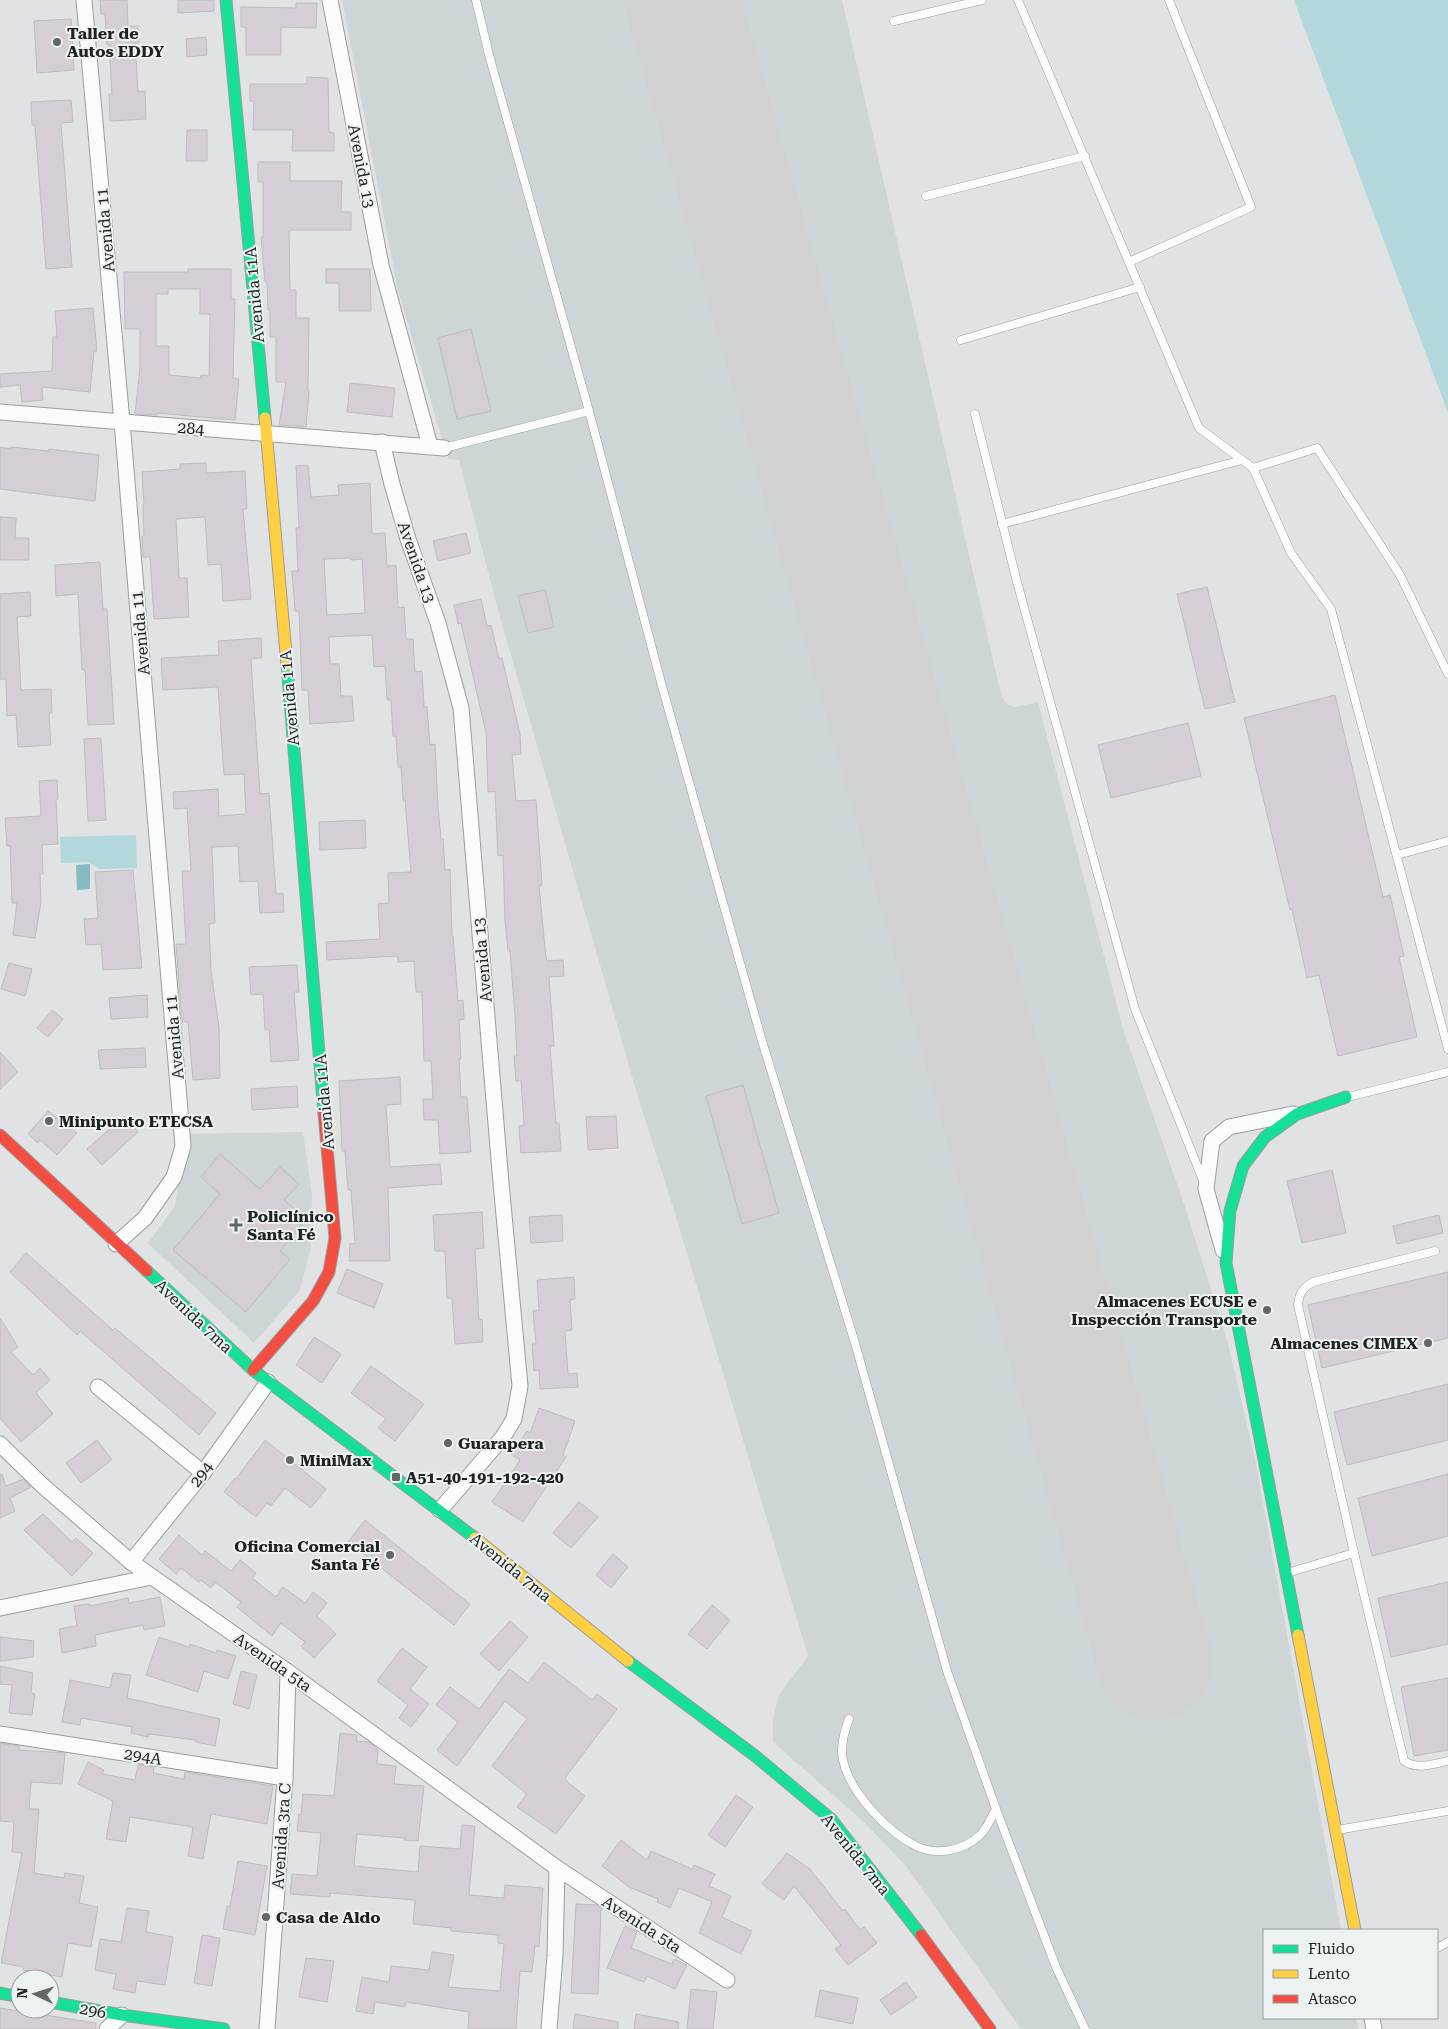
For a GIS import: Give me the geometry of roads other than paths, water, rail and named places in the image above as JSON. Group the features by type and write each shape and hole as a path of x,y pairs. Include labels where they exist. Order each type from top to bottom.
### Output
{"main road":[{"name":"Avenida 11A","path":"226,0 267,434 335,1238 329,1272 313,1301 252,1370"},
{"path":"1346,1097 1297,1114 1265,1137 1243,1166 1230,1211 1226,1263 1355,1929"},
{"name":"Avenida 7ma","path":"0,1135 252,1370 440,1510 643,1673 754,1755 830,1819 907,1916 990,2029"},
{"name":"296","path":"60,2004 122,2015 155,2024 224,2029"}],"street":[{"name":"Avenida 11","path":"84,0 122,422 183,1146 174,1177 145,1218 116,1244"},
{"name":"Avenida 13","path":"330,0 381,265 437,447"},
{"name":"284","path":"0,412 382,442"},
{"name":"Avenida 13","path":"382,442 408,539 438,623 461,708 520,1386 514,1419 503,1437 440,1510"},
{"path":"382,442 437,447"},
{"path":"1226,1263 1206,1190 1212,1140 1228,1127 1297,1114"},
{"name":"294","path":"131,1562 203,1473 268,1382"},
{"path":"98,1387 203,1473"},
{"name":"Avenida 5ta","path":"0,1444 43,1486 131,1562 288,1672 557,1868 727,1980"},
{"path":"0,1608 152,1577"},
{"name":"Avenida 3ra C","path":"267,2029 285,1778 288,1672"},
{"name":"294A","path":"0,1734 285,1778"},
{"path":"549,2029 555,1956 557,1868"},
{"path":"107,2029 122,2015"}],"lane":[{"path":"476,0 492,64 589,411 662,686 762,1041 855,1343 947,1671 996,1809 1056,1967 1085,2029"},
{"path":"894,21 982,0"},
{"path":"1018,0 1199,428 1253,468 1291,553 1331,608 1397,855 1444,1020 1448,1049"},
{"path":"1130,262 1250,206 1170,0"},
{"path":"926,196 1085,156"},
{"path":"961,340 1140,287"},
{"path":"437,447 589,411"},
{"path":"975,414 1002,524 1135,1009 1206,1190"},
{"path":"1253,468 1317,448 1400,575 1448,674"},
{"path":"1002,524 1242,460"},
{"path":"1397,855 1448,841"},
{"path":"1346,1097 1448,1072"},
{"path":"1435,1251 1313,1282 1304,1288 1299,1296 1298,1305 1354,1553 1404,1761 1410,1766 1420,1766 1448,1760"},
{"path":"1285,1574 1354,1553"},
{"path":"849,1719 842,1745 843,1760 850,1778 860,1796 873,1812 890,1828 916,1846 933,1851 951,1851 969,1843 981,1834 996,1809"},
{"path":"1335,1830 1448,1811"}],"place":[{"name":"Taller de Autos EDDY","path":"57,42"},
{"name":"Minipunto ETECSA","path":"49,1121"},
{"name":"Policlínico Santa Fé","path":"236,1225"},
{"name":"Almacenes ECUSE e Inspección Transporte","path":"1267,1310"},
{"name":"Almacenes CIMEX","path":"1428,1343"},
{"name":"Guarapera","path":"448,1443"},
{"name":"MiniMax","path":"290,1460"},
{"name":"A51-40-191-192-420","path":"396,1477"},
{"name":"Oficina Comercial Santa Fé","path":"390,1555"},
{"name":"Casa de Aldo","path":"266,1917"}]}
